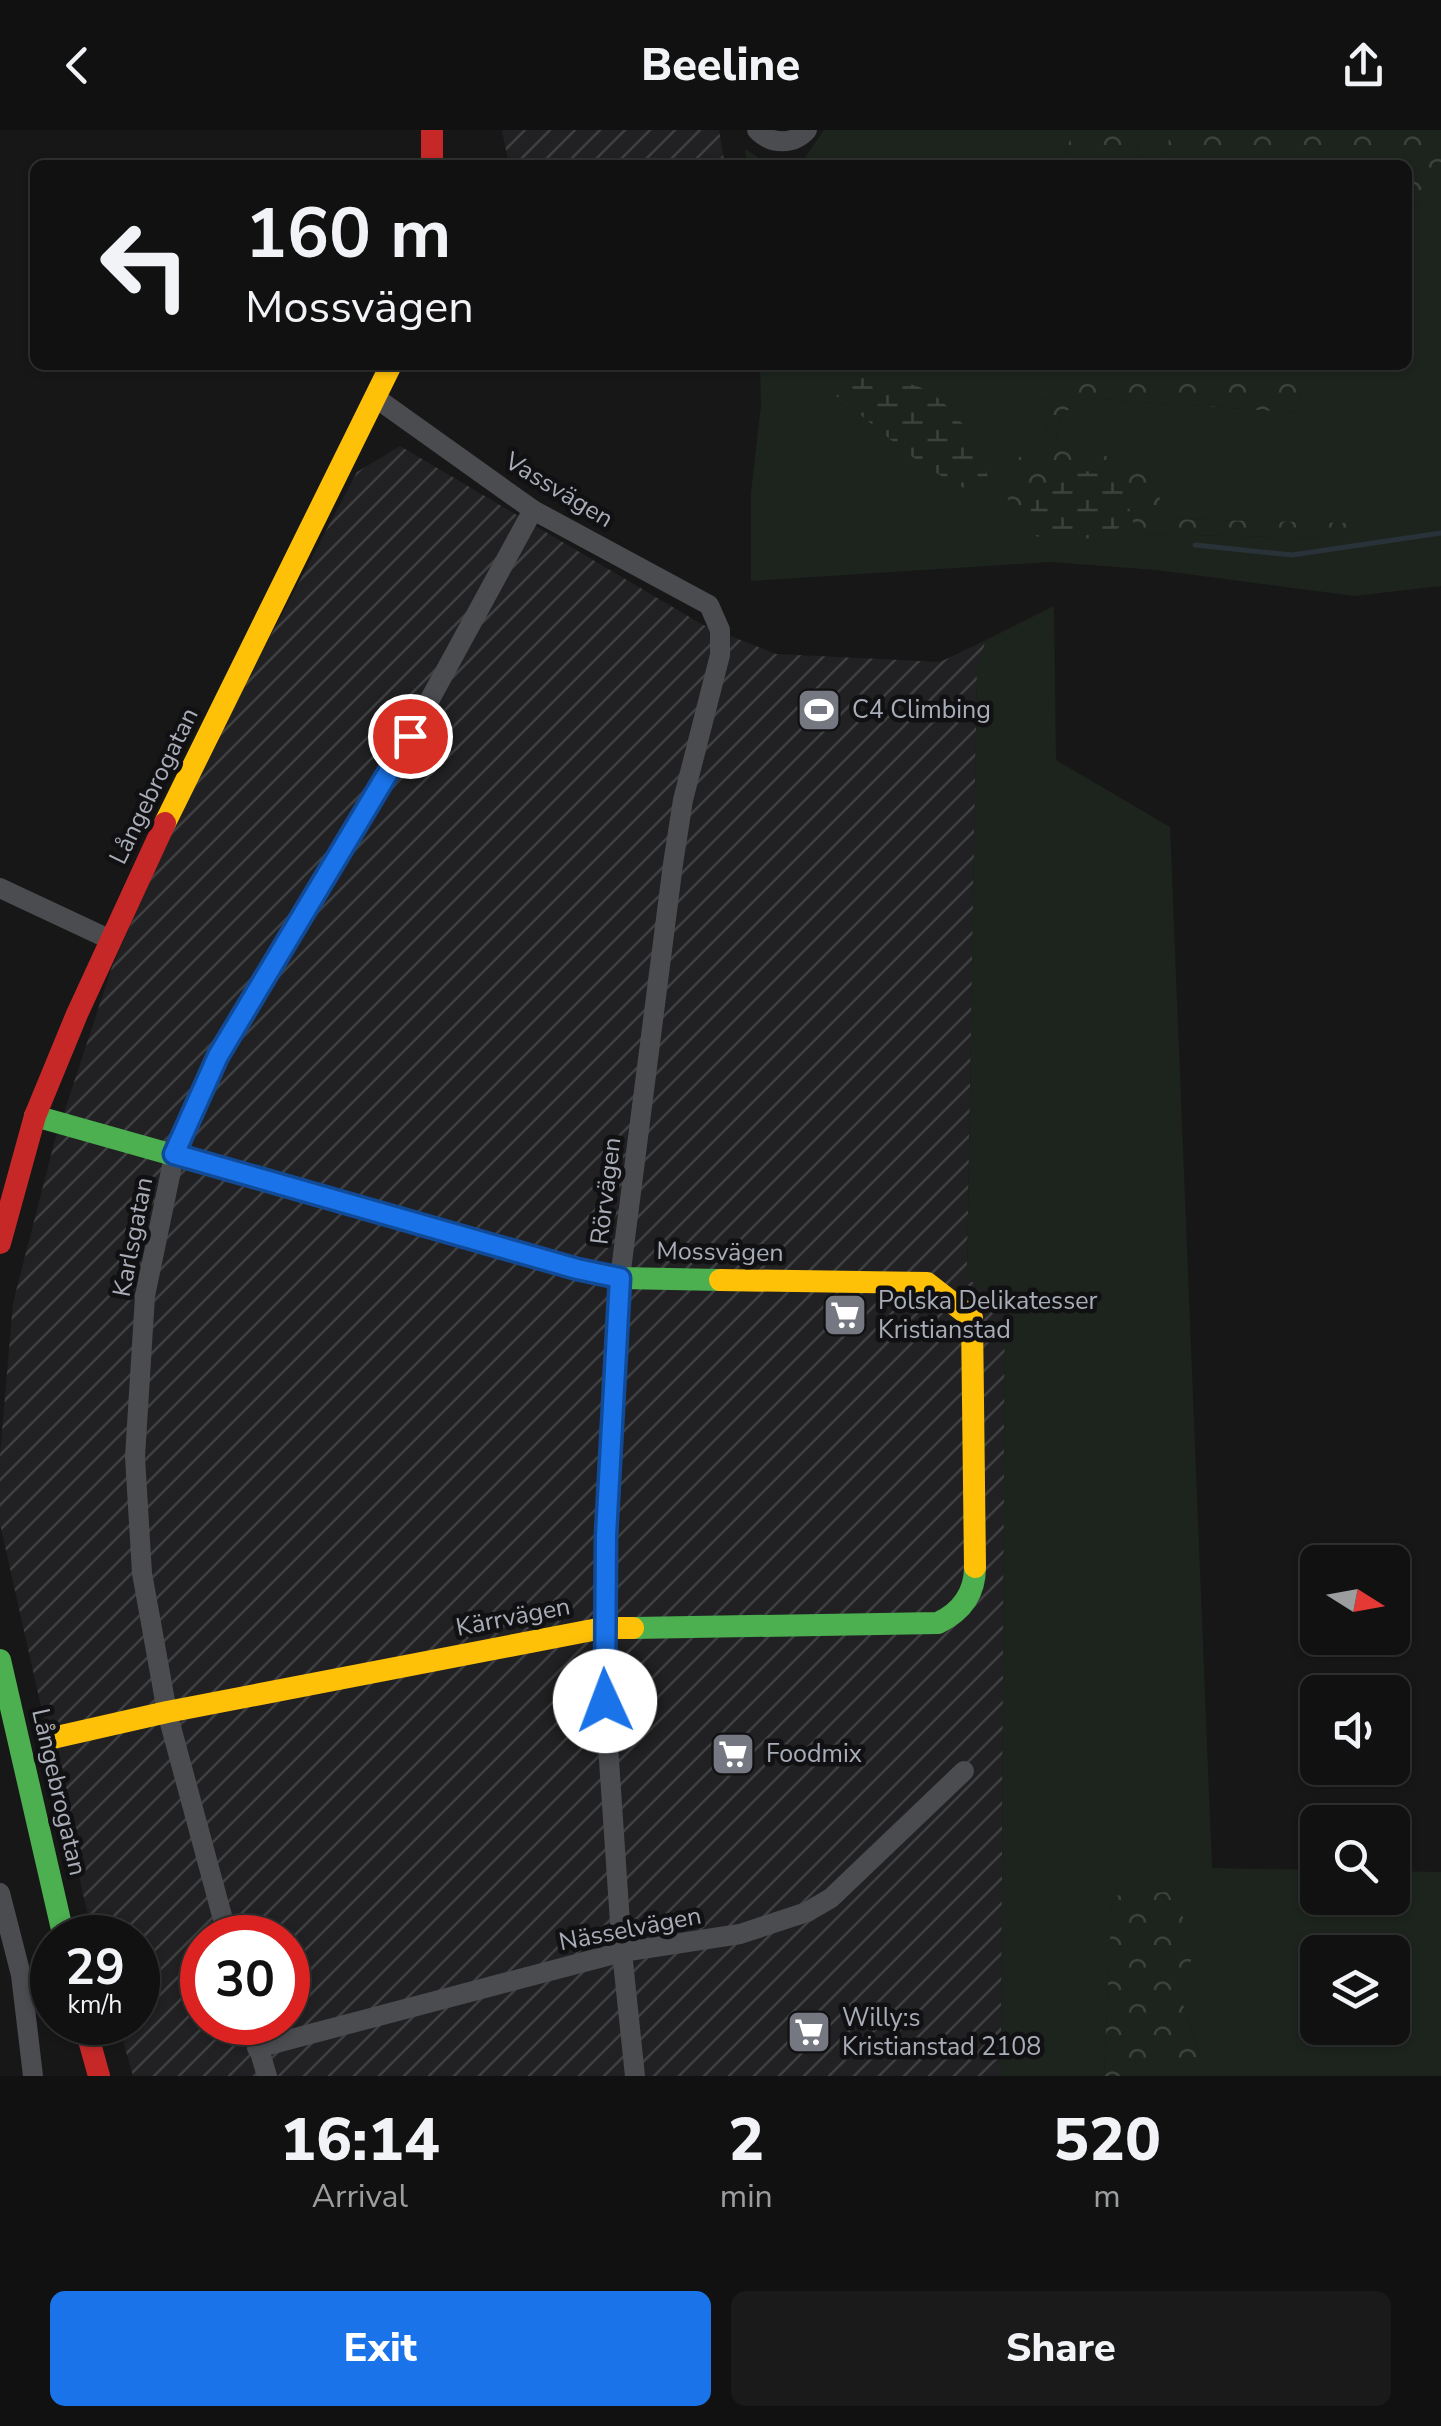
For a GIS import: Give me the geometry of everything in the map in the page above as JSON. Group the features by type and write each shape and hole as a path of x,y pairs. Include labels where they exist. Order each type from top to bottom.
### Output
{"street":[{"path":"432,130 432,160"},
{"path":"757,130 768,139 784,142 808,130"},
{"name":"Långebrogatan","path":"0,1243 35,1116 111,940 389,370"},
{"name":"Vassvägen","path":"376,398 533,510 710,605 716,620"},
{"name":"Karlsgatan","path":"222,1915 167,1712 142,1573 135,1457 145,1296 174,1154 218,1056 392,769 533,510"},
{"name":"Rörvägen","path":"635,2076 622,1952 603,1628 620,1278 683,800 720,655 716,620"},
{"path":"0,888 111,940"},
{"name":"Mossvägen","path":"35,1116 620,1278 926,1283 972,1318 972,1461"},
{"name":"Kärrvägen","path":"48,1739 167,1712 603,1628 938,1624 967,1603 974,1579 972,1461"},
{"name":"Långebrogatan","path":"0,1660 59,1915"},
{"name":"Nässelvägen","path":"258,2048 622,1952 740,1934 821,1906 964,1771"},
{"path":"0,1893 21,1975 33,2076"},
{"path":"87,2045 88,2076"},
{"path":"90,2045 99,2076"},
{"path":"257,2045 266,2076"}],"shaded area":[{"path":"502,130 719,130 724,160 508,160"},
{"path":"400,446 703,625 776,654 940,662 986,640 977,671 967,1278 1005,1305 1001,2076 133,2076 124,2045 160,2045 160,1915 88,1915 0,1524 0,1455 13,1303 55,1140 112,967 195,779 357,472"}],"green space":[{"path":"824,130 1072,130 1064,160 803,160"},
{"path":"1072,130 1139,130 1136,160 1064,160"},
{"path":"1139,130 1171,130 1164,160 1136,160"},
{"path":"1171,130 1441,130 1441,201 1412,208 1412,160 1164,160"},
{"path":"745,149 762,160 746,160"},
{"path":"1441,201 1441,586 1355,596 1156,570 1051,562 751,581 751,493 761,405 760,370 1412,370 1412,208","holes":["1297,382 1302,413 1087,398 1060,415 1056,441 1125,462 1163,519 1352,523 1339,538 1136,534 1120,472 1077,471 1030,517 1047,438 1045,393"]},
{"path":"1062,370 1297,382 1302,413 1087,398 1060,415 1056,441 1125,462 1157,482 1163,519 1354,523 1339,538 1136,534 1120,472 1077,471 1034,489 1030,517 1018,536 1003,522 1017,459 1047,438 1045,393"},
{"path":"843,377 898,382 928,391 966,429 988,478 966,489 912,457 834,394"},
{"path":"1077,471 1120,472 1131,515 1111,535 1062,542 1035,536 1030,517 1034,489"},
{"path":"1054,606 1056,760 1170,827 1212,1868 1300,1870 1300,1915 1410,1915 1410,1871 1441,1872 1441,2076 1124,2076 1125,2061 1200,2056 1182,2001 1195,1938 1112,1897 1104,2076 1001,2076 1005,1306 967,1278 977,670 986,640"},
{"path":"1167,1892 1196,1938 1182,2001 1200,2057 1126,2061 1124,2076 1104,2076 1112,1896"}],"waterway":[{"path":"1195,545 1292,555 1441,533"}],"traffic: fast":[{"path":"35,1116 577,1269 620,1278 720,1280"},
{"path":"633,1628 938,1623 965,1601 975,1567"},
{"path":"0,1660 59,1915"}],"traffic: slow":[{"path":"165,823 389,370"},
{"path":"720,1280 927,1283 972,1318 975,1567"},
{"path":"48,1739 167,1712 603,1628 633,1628"}],"traffic: jam":[{"path":"432,130 432,160"},
{"path":"0,1243 35,1116 165,823"},
{"path":"90,2045 99,2076"}],"place":[{"name":"C4 Climbing","path":"819,710"},
{"name":"Polska Delikatesser Kristianstad","path":"845,1315"},
{"name":"Foodmix","path":"733,1754"},
{"name":"Willy:s Kristianstad 2108","path":"809,2032"}],"route":[{"path":"410,736 218,1056 174,1154 620,1278 606,1535 605,1701"}]}
